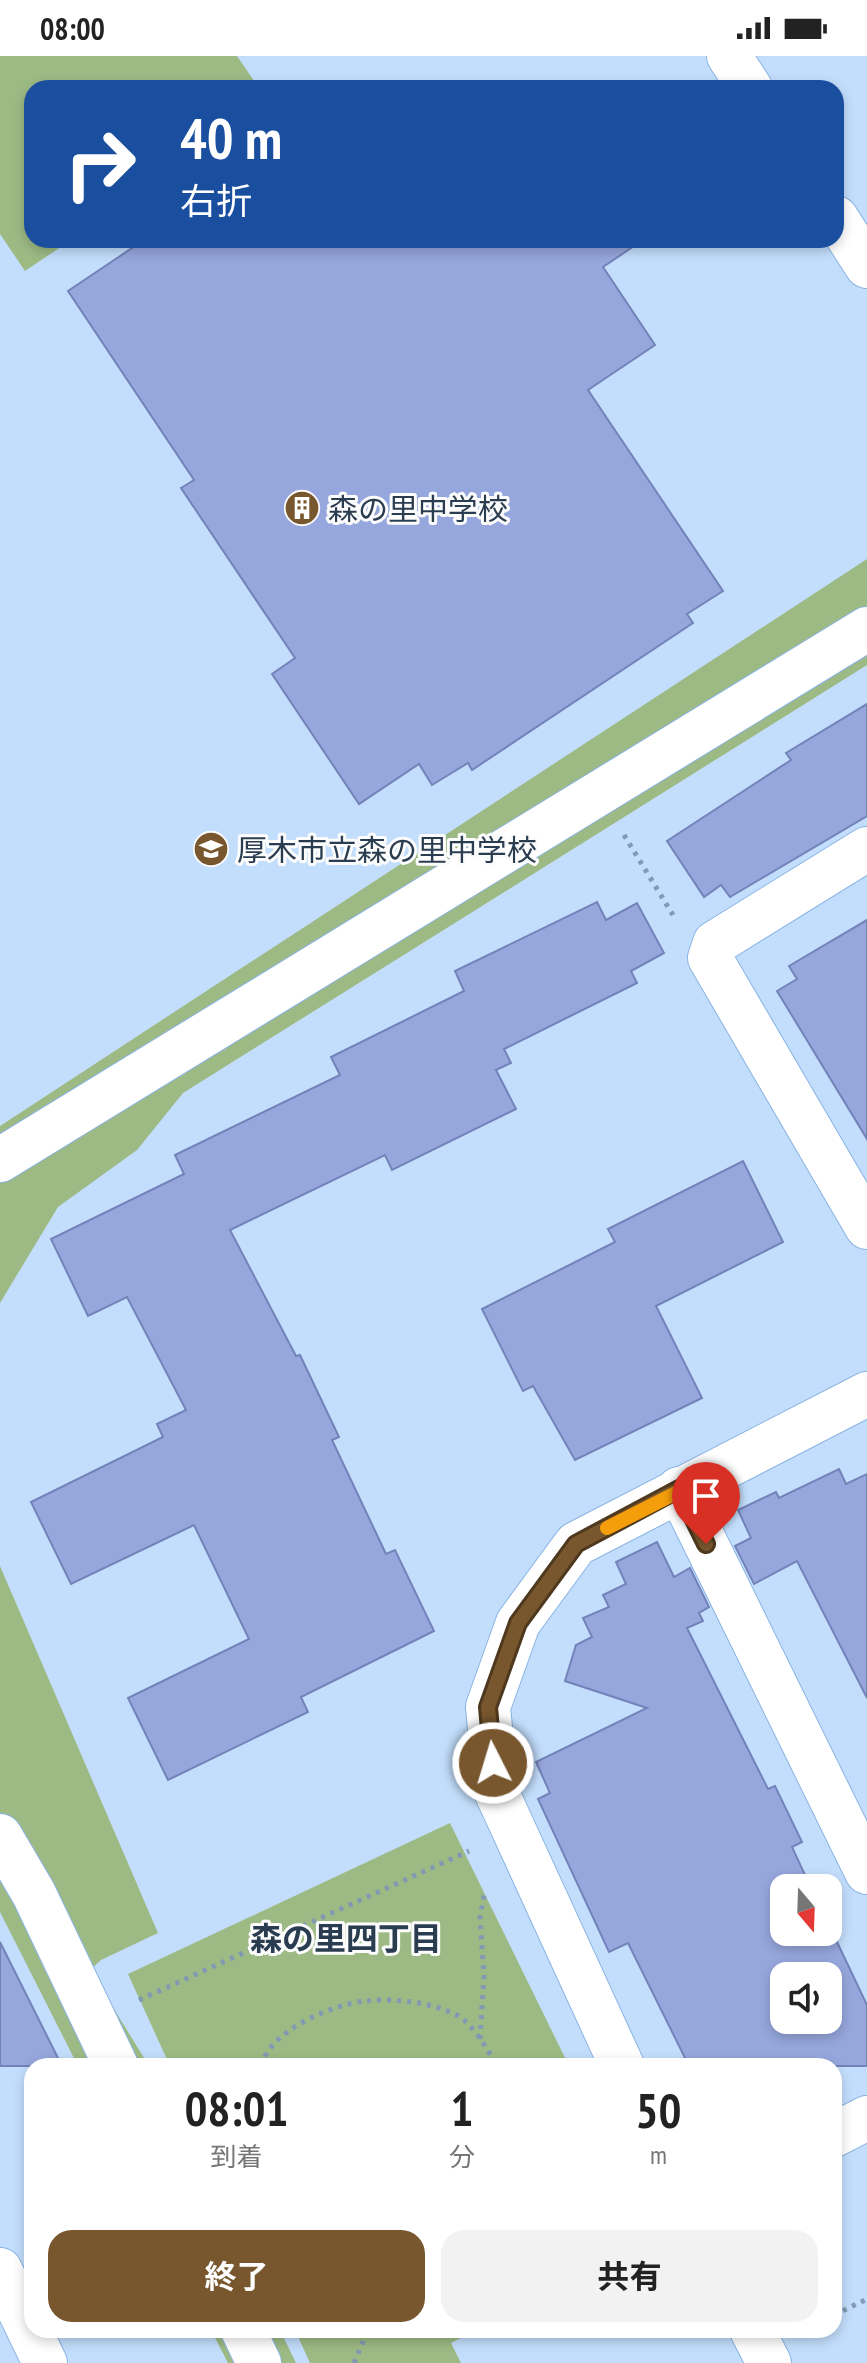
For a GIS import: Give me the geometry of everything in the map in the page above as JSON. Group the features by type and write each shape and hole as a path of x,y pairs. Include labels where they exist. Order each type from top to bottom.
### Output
{"street":[{"path":"729,56 745,80"},
{"path":"844,230 867,266"},
{"path":"0,1160 867,629"},
{"path":"867,849 715,943 710,958 867,1227"},
{"path":"618,2058 496,1791 488,1707 518,1623 576,1544 867,1394"},
{"path":"679,1489 867,1872"},
{"path":"0,1836 34,1894 112,2058"},
{"path":"842,2131 867,2118"},
{"path":"4,2287 24,2324"},
{"path":"32,2338 45,2363"},
{"path":"247,2338 259,2363"},
{"path":"756,2338 769,2363"}],"path":[{"path":"598,793 693,947 713,952"},
{"path":"94,2020 518,1839"},
{"path":"480,2040 484,1976 480,1918 486,1883 518,1839"},
{"path":"263,2058 288,2029 363,2001 419,2003 458,2015 492,2058"},
{"path":"842,2311 867,2299"},
{"path":"354,2363 365,2338"}],"green space":[{"path":"0,56 237,56 254,80 24,80 24,248 59,248 25,271 0,234"},
{"path":"867,559 867,665 183,1093 137,1150 58,1207 0,1303 0,1126"},
{"path":"0,1566 158,1933 101,1960 90,1970 144,2058 74,2058 0,1912"},
{"path":"450,1823 565,2058 166,2058 128,1974"},
{"path":"215,2338 284,2338 296,2363 228,2363"},
{"path":"299,2338 461,2338 451,2343 461,2363 310,2363"}],"building":[{"name":"森の里中学校","path":"132,248 631,248 603,267 655,345 588,390 723,591 687,614 693,623 472,770 468,763 432,785 419,764 359,804 272,674 295,658 181,488 194,480 68,291"},
{"path":"867,704 867,816 730,897 721,885 704,897 667,841 791,760 786,753"},
{"path":"597,902 606,920 637,903 664,953 631,971 637,983 504,1049 511,1063 496,1070 516,1109 392,1170 385,1155 230,1230 296,1356 300,1355 339,1437 332,1440 386,1554 395,1550 434,1631 301,1697 308,1712 168,1780 128,1698 249,1639 194,1525 71,1584 31,1502 163,1437 157,1424 186,1410 127,1297 88,1316 51,1239 184,1174 175,1155 340,1075 331,1057 464,991 455,971"},
{"path":"867,920 867,1139 777,991 797,979 789,966"},
{"path":"743,1161 783,1242 656,1306 702,1398 575,1460 533,1386 523,1391 482,1309 615,1242 608,1229"},
{"path":"839,1469 846,1484 867,1474 867,1698 797,1561 754,1584 735,1546 751,1538 738,1510 776,1492 779,1498"},
{"path":"657,1542 674,1577 690,1568 709,1607 699,1613 703,1621 687,1628 768,1789 775,1786 802,1842 792,1847 805,1874 770,1874 770,1946 839,1946 867,2005 867,2066 842,2066 842,2058 685,2058 628,1943 609,1952 538,1799 550,1793 536,1762 647,1708 565,1681 576,1645 592,1637 583,1618 609,1607 603,1595 626,1584 616,1562"},
{"path":"0,1942 58,2058 24,2058 24,2066 0,2066"}],"slow traffic":[{"path":"607,1528 680,1491"}],"place":[{"name":"森の里中学校","path":"302,508"},
{"name":"厚木市立森の里中学校","path":"211,849"}],"district":[{"name":"森の里四丁目","path":"346,1938"}],"route":[{"path":"493,1763 488,1707 518,1623 576,1544 679,1489 706,1544"}]}
